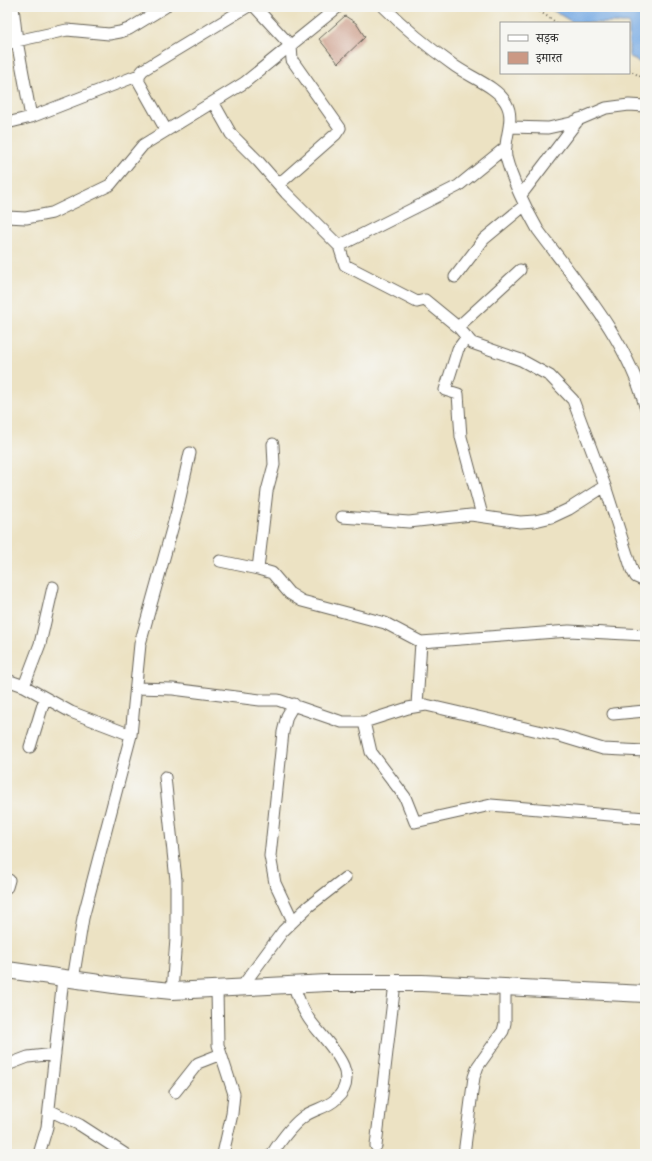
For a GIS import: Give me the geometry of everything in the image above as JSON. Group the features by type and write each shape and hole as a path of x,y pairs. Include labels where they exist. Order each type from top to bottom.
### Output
{"street":[{"path":"13,7 12,42 31,117"},
{"path":"12,42 67,30 109,34 120,32 129,29 165,7"},
{"path":"7,123 31,117 138,75 143,70 247,7"},
{"path":"255,7 290,46 292,60 340,128 336,134 279,184"},
{"path":"7,217 26,218 52,213 101,191 116,179 143,145 244,83 338,7"},
{"path":"384,7 418,38 452,65 500,95 506,104 510,115 506,147 507,160 523,200 538,230 611,330 629,362 645,406"},
{"path":"138,75 139,82 166,130"},
{"path":"213,102 231,134 258,161 286,194 339,246 345,265 417,302 425,300 458,327 472,343 521,360 550,376 573,400 605,486 632,570 636,577 645,581"},
{"path":"509,127 548,128 579,119 611,107 645,106"},
{"path":"455,277 484,239 523,200 579,119"},
{"path":"339,246 458,186 506,147"},
{"path":"458,327 520,270"},
{"path":"467,337 458,348 445,390 458,394 461,437 482,515"},
{"path":"258,568 267,491 274,465 273,444"},
{"path":"39,1154 48,1126 55,1054 68,979 131,735 140,644 177,511 190,453"},
{"path":"342,517 409,522 482,515 520,522 535,521 552,517 569,509 605,486"},
{"path":"220,561 258,568 272,573 289,593 302,601 385,623 421,642 569,631 645,634"},
{"path":"24,686 40,644 53,587"},
{"path":"417,705 421,642"},
{"path":"7,680 24,686 71,712 131,735"},
{"path":"136,688 173,689 260,700 278,700 294,704 342,722 364,722 417,705 434,707 560,736 603,749 645,750"},
{"path":"30,747 45,698"},
{"path":"293,921 275,883 270,856 283,732 287,716 294,704"},
{"path":"613,714 645,711"},
{"path":"364,722 371,752 405,797 416,822 491,805 645,818"},
{"path":"165,777 176,880 176,939 172,991"},
{"path":"241,988 283,930 345,878"},
{"path":"7,970 68,979 172,991 294,985 396,983 645,994"},
{"path":"376,1146 396,983"},
{"path":"272,1154 284,1137 300,1120 337,1099 341,1093 346,1078 344,1065 309,1019 294,985"},
{"path":"464,1154 474,1077 478,1066 504,1031 505,987"},
{"path":"217,989 217,1036 221,1054 234,1094 232,1114 223,1154"},
{"path":"7,1065 33,1055 55,1054"},
{"path":"175,1092 198,1063 221,1054"},
{"path":"49,1110 80,1125 125,1154"}],"path":[{"path":"533,7 555,22"},
{"path":"630,71 645,79"}],"water":[{"path":"547,7 645,7 645,66 630,57 630,22 572,22"}],"building":[{"path":"345,16 356,23 365,37 338,63 319,39"}]}
